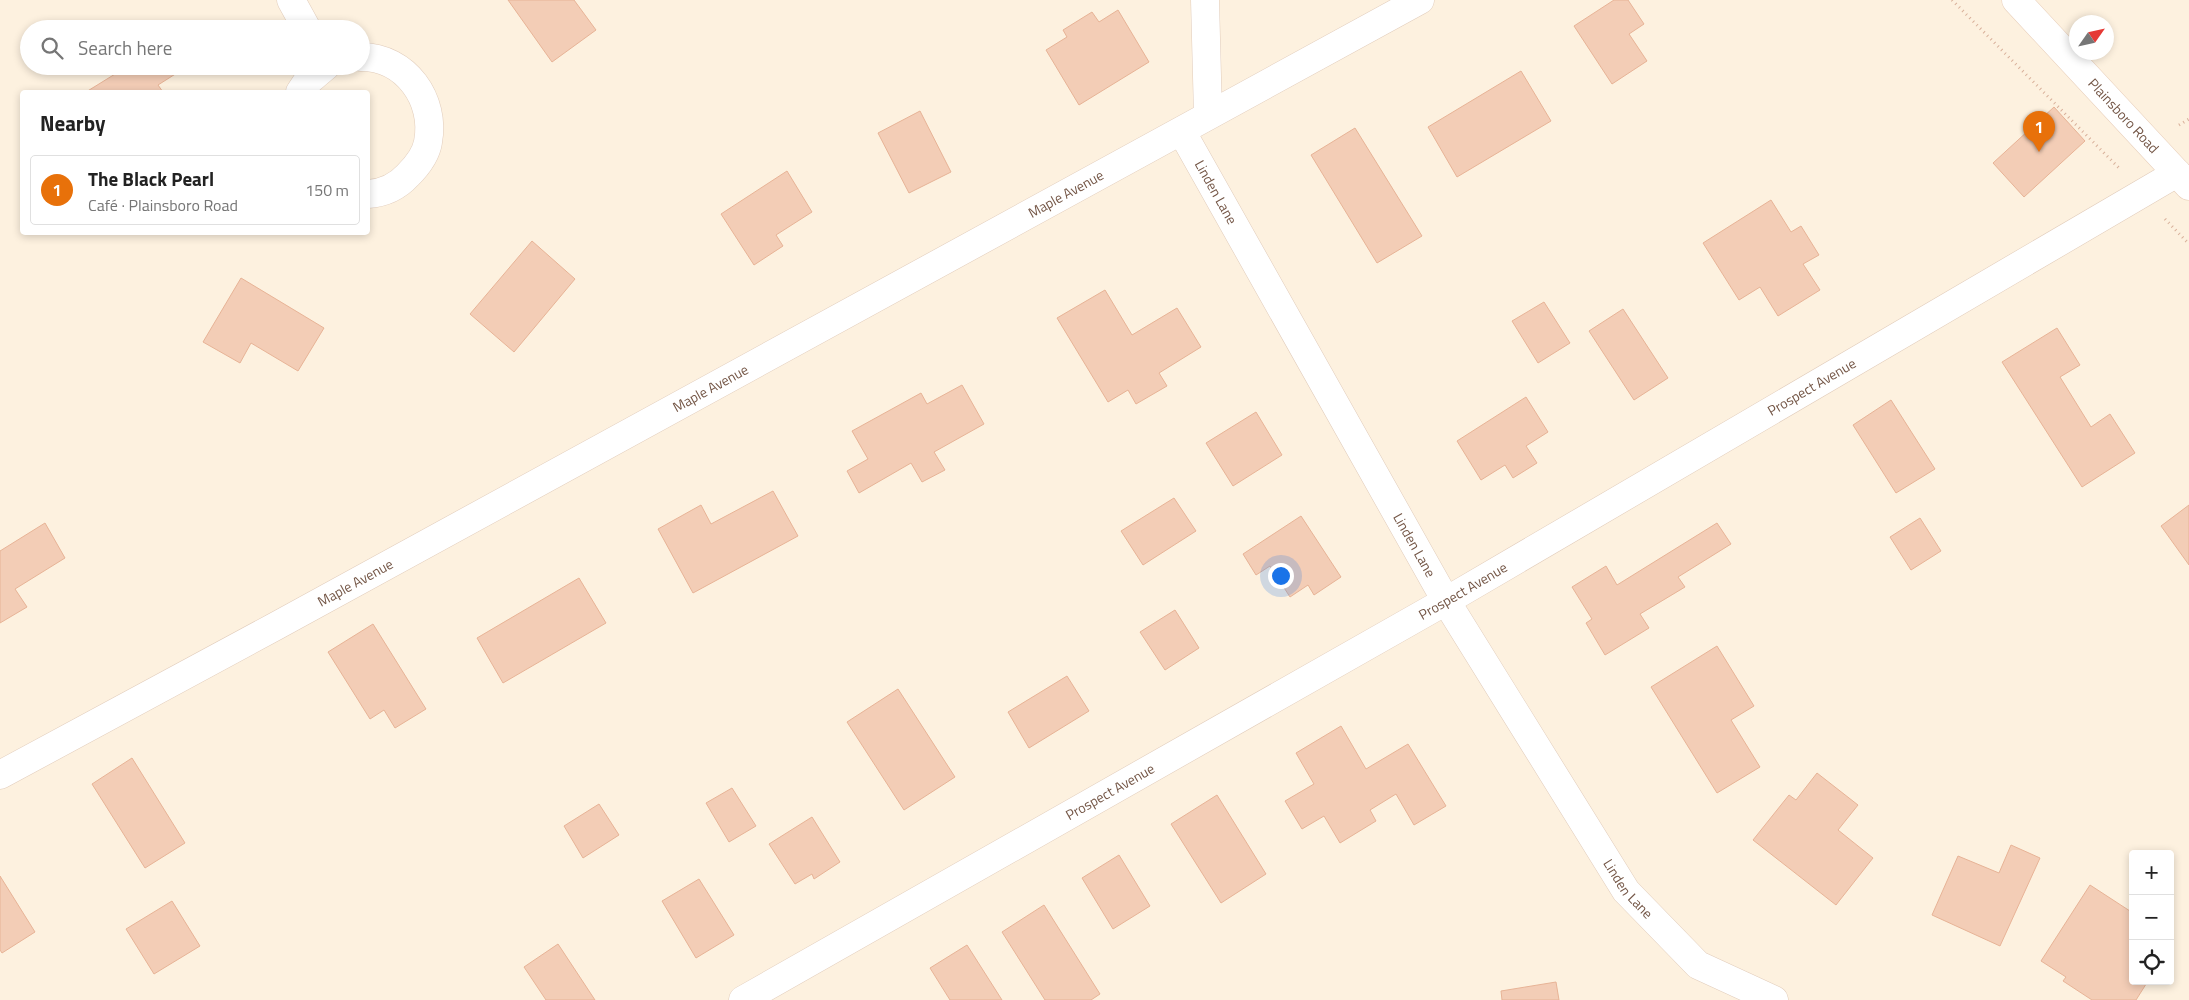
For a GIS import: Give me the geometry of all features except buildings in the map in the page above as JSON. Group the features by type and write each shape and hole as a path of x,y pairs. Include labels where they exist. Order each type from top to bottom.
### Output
{"street":[{"path":"291,0 302,20"},
{"path":"1205,0 1208,116"},
{"name":"Maple Avenue","path":"0,775 268,631 1420,0"},
{"name":"Plainsboro Road","path":"2016,0 2149,141 2183,180"},
{"path":"370,57 391,64 409,76 422,93 429,114 428,143 419,163 399,184 380,193 370,194"},
{"path":"301,90 315,75"},
{"name":"Linden Lane","path":"1182,132 1446,601 1626,892 1698,965 1737,992 1774,1000"},
{"name":"Prospect Avenue","path":"743,1000 1446,601 2142,194 2183,180"}],"path":[{"path":"1952,0 2113,161 2189,244"}],"place":[{"name":"The Black Pearl","path":"2039,152"}]}
